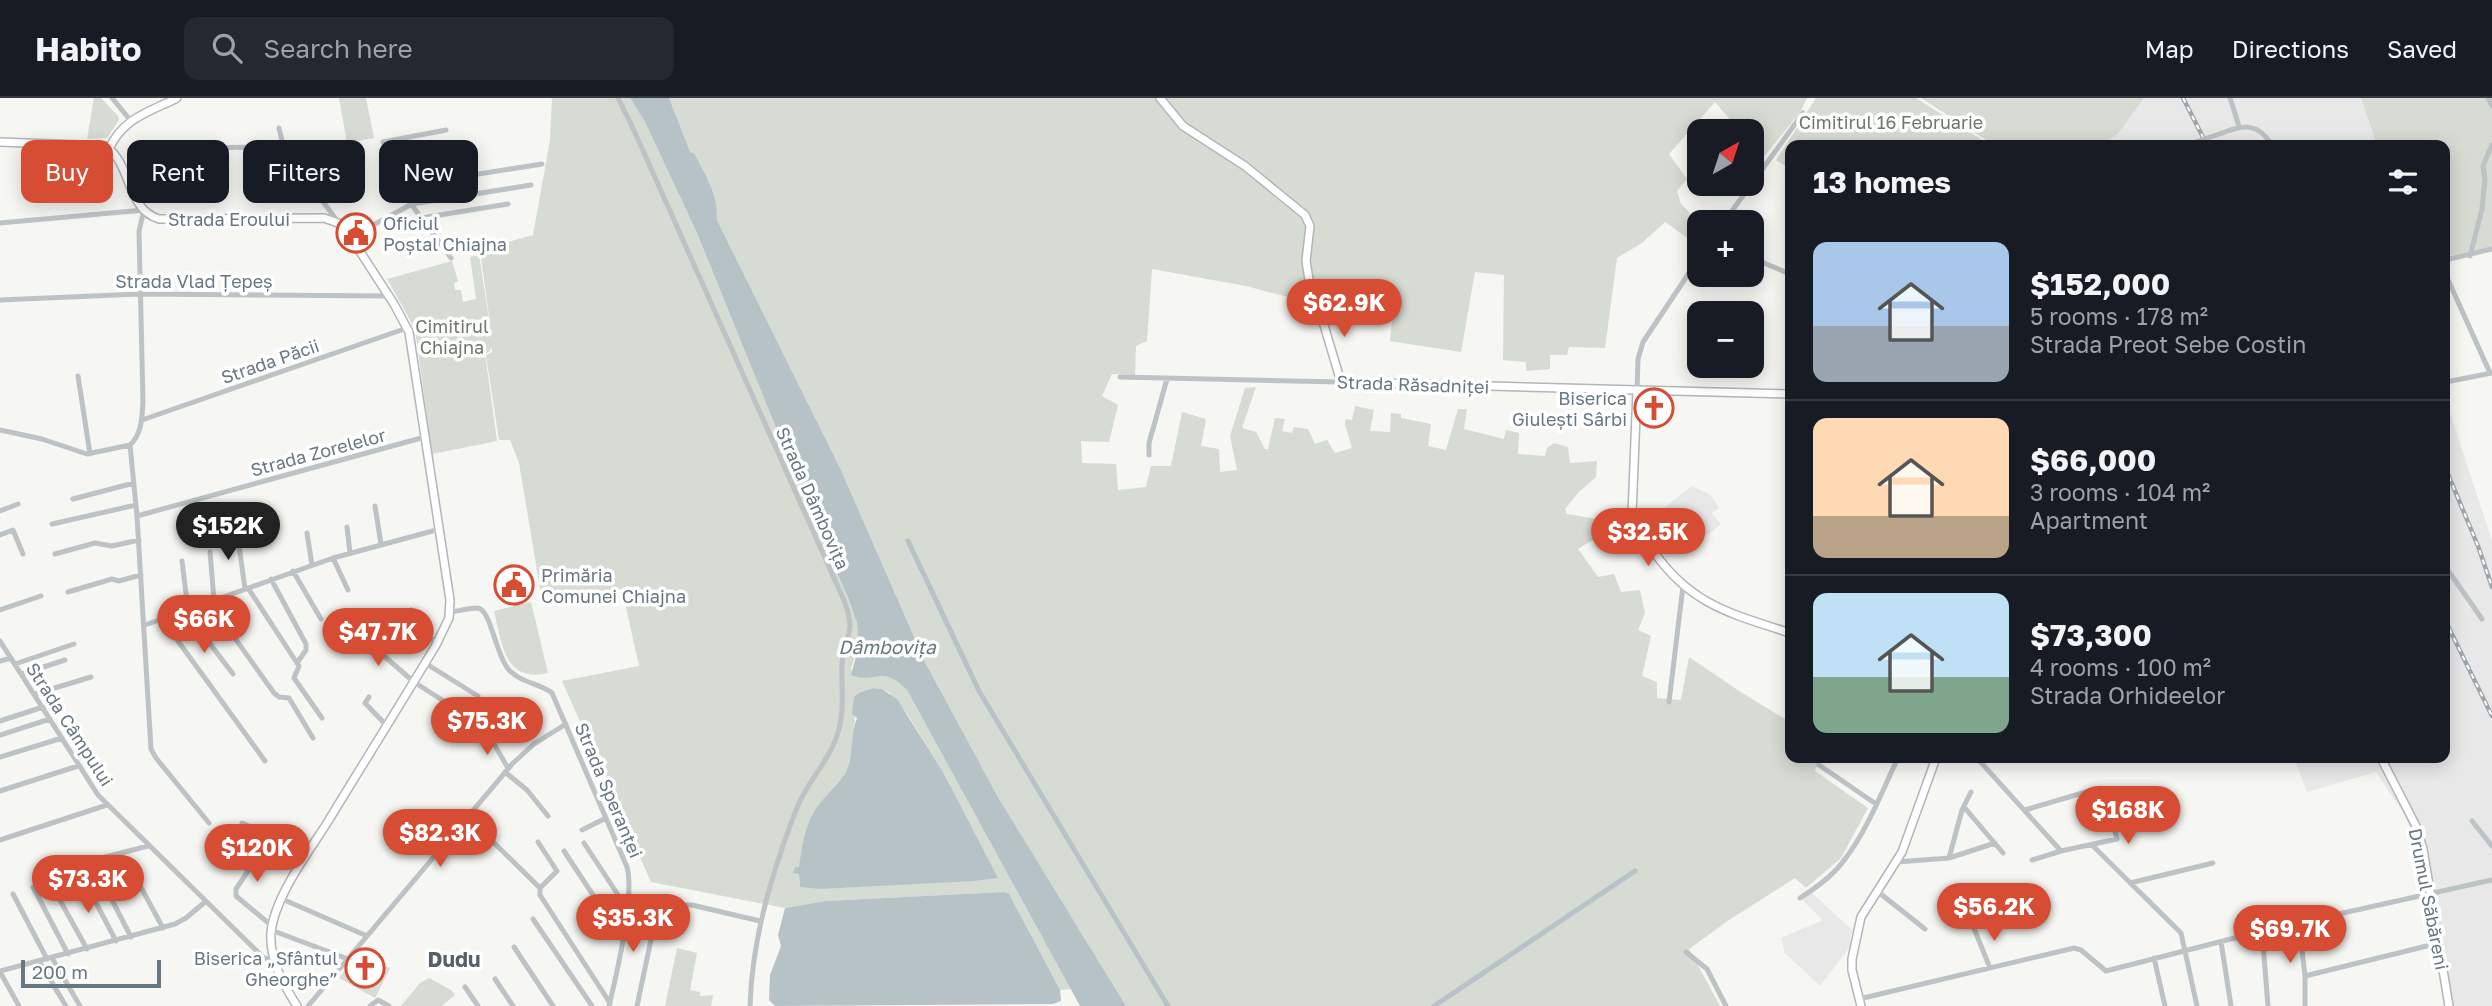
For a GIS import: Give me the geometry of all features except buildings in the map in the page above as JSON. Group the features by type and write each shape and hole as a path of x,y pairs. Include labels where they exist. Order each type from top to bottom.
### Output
{"main road":[{"path":"113,141 118,132 131,121 177,98"},
{"path":"1160,98 1176,120 1191,133 1252,172 1305,215 1310,226 1306,261 1310,286 1325,324 1341,382"},
{"path":"0,142 21,143"},
{"name":"Strada Eroului","path":"113,154 127,179"},
{"name":"Strada Eroului","path":"140,203 144,210 159,219 329,219 338,223"},
{"path":"297,1006 274,960 272,928 282,899 436,645 451,612 407,328 351,237 338,223"},
{"name":"Strada Răsadniței","path":"1341,382 1785,394"},
{"path":"1636,391 1632,514 1636,526 1663,565 1683,586 1725,612 1785,631"},
{"path":"1860,1002 1852,970 1853,947 1863,911 1897,862 1934,763"},
{"name":"Drumul Săbăreni","path":"2384,763 2416,826 2423,849 2449,1006"}],"street":[{"path":"112,98 131,121"},
{"name":"Strada Dâmbovița","path":"618,98 842,596 849,619 850,628 842,663 843,699 839,732 799,802 760,921 753,957 750,1006"},
{"path":"2230,98 2239,126"},
{"path":"2488,98 2492,106"},
{"path":"1733,210 1803,113"},
{"path":"2202,140 2239,126 2251,127 2267,140"},
{"path":"279,128 282,140"},
{"path":"394,140 446,130"},
{"path":"2470,256 2482,209 2485,179 2483,166 2492,145"},
{"path":"478,174 542,164"},
{"path":"351,237 412,204 531,185"},
{"path":"323,203 338,223"},
{"path":"412,204 451,258"},
{"path":"421,218 508,204"},
{"path":"0,223 144,210 139,231 143,394 142,420 137,439 130,445 90,454 0,430"},
{"path":"2450,259 2492,249"},
{"path":"1764,263 1785,272"},
{"path":"1636,391 1638,359 1643,342 1687,276"},
{"path":"2450,285 2491,373 2451,381"},
{"name":"Strada Vlad Țepeș","path":"0,300 139,294 389,296"},
{"name":"Strada Păcii","path":"142,420 407,328"},
{"path":"78,376 90,454"},
{"name":"Strada Răsadniței","path":"1120,377 1341,382"},
{"path":"1149,455 1149,443 1167,379"},
{"name":"Strada Zorelelor","path":"137,516 425,437"},
{"path":"130,445 145,625 151,749 209,823"},
{"path":"73,499 134,484"},
{"path":"0,511 18,504"},
{"path":"52,524 136,505"},
{"path":"375,506 381,544"},
{"path":"347,527 350,553"},
{"path":"145,625 332,558 440,529"},
{"path":"0,535 13,530 23,554"},
{"path":"237,531 247,589 300,667 294,678 322,718"},
{"path":"307,533 312,565"},
{"path":"55,554 96,543 112,546 139,540"},
{"path":"210,552 212,601 276,695 289,698 313,738"},
{"path":"332,558 348,590"},
{"path":"182,561 187,610 233,674"},
{"path":"293,571 321,619"},
{"path":"2450,573 2482,619"},
{"path":"68,592 112,579 141,575"},
{"path":"271,579 306,644 306,650 297,663"},
{"path":"1669,702 1683,586"},
{"path":"0,610 41,596"},
{"name":"Strada Speranței","path":"451,612 478,608 484,611 489,617 495,645 504,664 519,678 550,692 628,870 623,940 610,1004"},
{"path":"411,610 436,645"},
{"path":"162,619 265,761"},
{"path":"360,635 414,682 453,707"},
{"name":"Strada Câmpului","path":"0,641 78,766 107,805 264,958 274,960"},
{"path":"0,661 13,661 74,644"},
{"path":"22,674 65,660"},
{"path":"425,663 478,696"},
{"path":"35,694 91,677"},
{"path":"369,697 365,703 387,726"},
{"path":"0,721 43,707"},
{"path":"0,735 50,719"},
{"path":"308,1006 506,770 534,744 566,724"},
{"path":"487,732 506,770 548,816"},
{"path":"0,757 62,738"},
{"path":"1800,898 1846,859 1896,763"},
{"path":"1982,763 2062,851"},
{"path":"1819,765 1876,804"},
{"path":"0,791 78,766"},
{"path":"2025,810 2096,789"},
{"path":"1949,858 1971,792"},
{"name":"Strada Câmpului","path":"0,840 107,805"},
{"path":"1964,807 2003,853"},
{"path":"2032,860 2117,839 2110,815"},
{"path":"582,830 606,818"},
{"path":"2472,821 2492,846"},
{"path":"242,823 308,854"},
{"path":"487,836 540,888 540,895 610,1004"},
{"path":"538,842 558,872 540,888"},
{"path":"584,843 626,907"},
{"path":"1897,862 1949,858 1994,843"},
{"path":"2092,845 2181,933 2197,1006"},
{"path":"40,874 148,846"},
{"path":"564,850 623,940"},
{"path":"234,856 248,871 236,889 236,896 272,928 348,959"},
{"path":"2130,883 2213,863"},
{"path":"96,869 131,937"},
{"path":"131,869 163,928"},
{"path":"83,878 116,941"},
{"path":"1860,1002 2074,948 2081,950 2106,971 2263,931 2492,880"},
{"path":"33,887 68,954"},
{"path":"1877,891 1925,929"},
{"path":"55,893 87,949"},
{"path":"13,894 80,1006"},
{"path":"627,897 692,905 760,921"},
{"path":"282,899 367,936"},
{"path":"19,1006 0,972 163,928 183,920 205,902"},
{"path":"637,1006 659,902"},
{"path":"533,919 592,1006"},
{"path":"2299,923 2305,976 2305,1006"},
{"path":"1973,926 1990,968"},
{"path":"2263,931 2267,1006"},
{"path":"2221,942 2231,1006"},
{"path":"2305,976 2439,943"},
{"path":"514,947 554,1006"},
{"path":"1686,952 1707,969 1726,1006"},
{"path":"2154,958 2165,1006"},
{"path":"39,961 66,1006"},
{"path":"495,979 513,1006"},
{"path":"465,987 478,1006"},
{"path":"370,1006 378,1000 389,1006"}],"shaded area":[{"path":"2144,98 2361,98 2375,140 2108,140 2118,134"},
{"path":"2450,412 2492,541 2492,1006 2447,1006 2417,844 2404,814 2376,772 2307,792 2296,763 2450,763"},
{"path":"1692,486 1711,495 1719,508 1712,513 1721,524 1686,551 1672,533 1654,546 1644,532 1661,520 1665,507"},
{"path":"1812,893 1852,930 1849,948 1820,986 1785,953 1781,938 1823,920 1802,900"}],"green space":[{"path":"94,98 101,98 118,116 119,120 107,138 87,139"},
{"path":"339,98 366,98 374,138 346,140"},
{"name":"Cimitirul Chiajna","path":"552,98 630,98 645,122 697,233 811,514 849,600 857,623 858,636 858,649 851,668 856,677 889,677 907,690 1071,989 1060,990 1009,895 1004,892 826,901 785,908 651,882 562,681 639,666 622,589 542,600 519,463 510,440 499,440 486,355 492,352 492,347 485,354 497,441 432,454 415,329 387,279 452,261 458,281 454,283 455,290 461,290 463,302 476,299 470,257 479,255 493,345 480,250 533,235 550,140","holes":["873,688 890,693 908,715 943,772 997,878 821,889 799,884 802,849 808,823 816,808 839,782 848,767 854,732 854,697"]},
{"path":"669,98 1807,98 1801,111 1764,157 1764,119 1730,119 1715,102 1700,119 1687,119 1687,134 1669,154 1687,179 1677,191 1681,204 1687,210 1687,238 1665,222 1642,243 1617,258 1605,348 1569,347 1567,355 1550,355 1550,369 1526,371 1526,362 1503,360 1504,275 1475,272 1461,352 1390,341 1392,320 1385,319 1375,287 1314,304 1246,286 1152,269 1147,341 1136,346 1135,375 1112,374 1102,396 1118,405 1109,442 1081,441 1082,463 1116,464 1118,490 1146,487 1151,466 1171,466 1182,412 1206,419 1201,446 1219,449 1220,472 1237,470 1230,436 1245,388 1256,387 1242,428 1256,432 1265,449 1268,449 1275,418 1285,419 1282,431 1292,433 1294,427 1308,429 1315,444 1327,440 1335,453 1352,448 1345,424 1346,419 1352,420 1355,406 1374,410 1370,431 1390,432 1391,413 1401,414 1401,418 1431,424 1428,446 1446,450 1458,409 1467,409 1464,429 1504,439 1506,430 1519,433 1518,454 1545,456 1547,448 1554,443 1568,447 1570,463 1597,461 1596,477 1565,509 1567,514 1597,519 1596,538 1578,549 1598,577 1614,574 1621,592 1640,590 1645,613 1638,630 1651,636 1642,676 1657,682 1657,698 1681,700 1689,657 1785,719 1785,763 1818,763 1815,771 1868,808 1841,858 1806,888 1795,878 1689,949 1720,1006 1126,1006 998,797 926,664 840,468 717,220"},
{"name":"Cimitirul 16 Februarie","path":"1816,98 1916,98 1982,140 1789,140"},
{"path":"1921,98 2144,98 2118,134 2108,140 1986,140"},
{"path":"2361,98 2492,98 2492,247 2450,256 2450,140 2375,140"},
{"name":"Cimitirul 16 Februarie","path":"1785,146 1785,166 1776,160"},
{"path":"531,602 548,673 533,675 522,672 508,658 494,611"},
{"path":"677,948 697,953 690,990 700,992 700,996 713,995 711,1006 665,1006"},
{"path":"363,956 390,968 375,998 339,978 350,963 356,970 370,976 374,967 360,962"},
{"path":"429,978 455,995 442,1006 401,1006 420,983"}],"water":[{"name":"Dâmbovița","path":"630,98 669,98 717,220 840,468 926,664 998,797 1126,1006 1080,1006 907,690 898,682 884,676 866,678 851,675 858,649 858,636 857,623 849,600 811,514 697,233 645,122"},
{"path":"873,688 882,689 897,699 943,772 998,878 821,889 800,887 799,874 793,873 795,867 799,867 808,823 815,810 843,777 848,766 857,718 852,714 854,697"},
{"path":"1004,892 1009,894 1060,990 1061,1001 1053,1004 775,1006 769,1000 770,975 781,946 778,935 785,908 826,901"}],"waterway":[{"name":"Dâmbovița","path":"691,157 709,195 712,219"},
{"path":"908,541 979,691 1168,1006"},
{"path":"1434,1006 1635,871"}],"railway":[{"path":"2183,98 2204,140"},
{"path":"2450,479 2492,587"},
{"path":"2450,630 2492,716"}],"place":[{"name":"Oficiul Poștal Chiajna","path":"356,233"},
{"name":"Biserica Giulești Sârbi","path":"1654,408"},
{"name":"Primăria Comunei Chiajna","path":"514,585"},
{"name":"Biserica „Sfântul Gheorghe”","path":"365,968"}],"district":[{"name":"Dudu","path":"454,959"}]}
